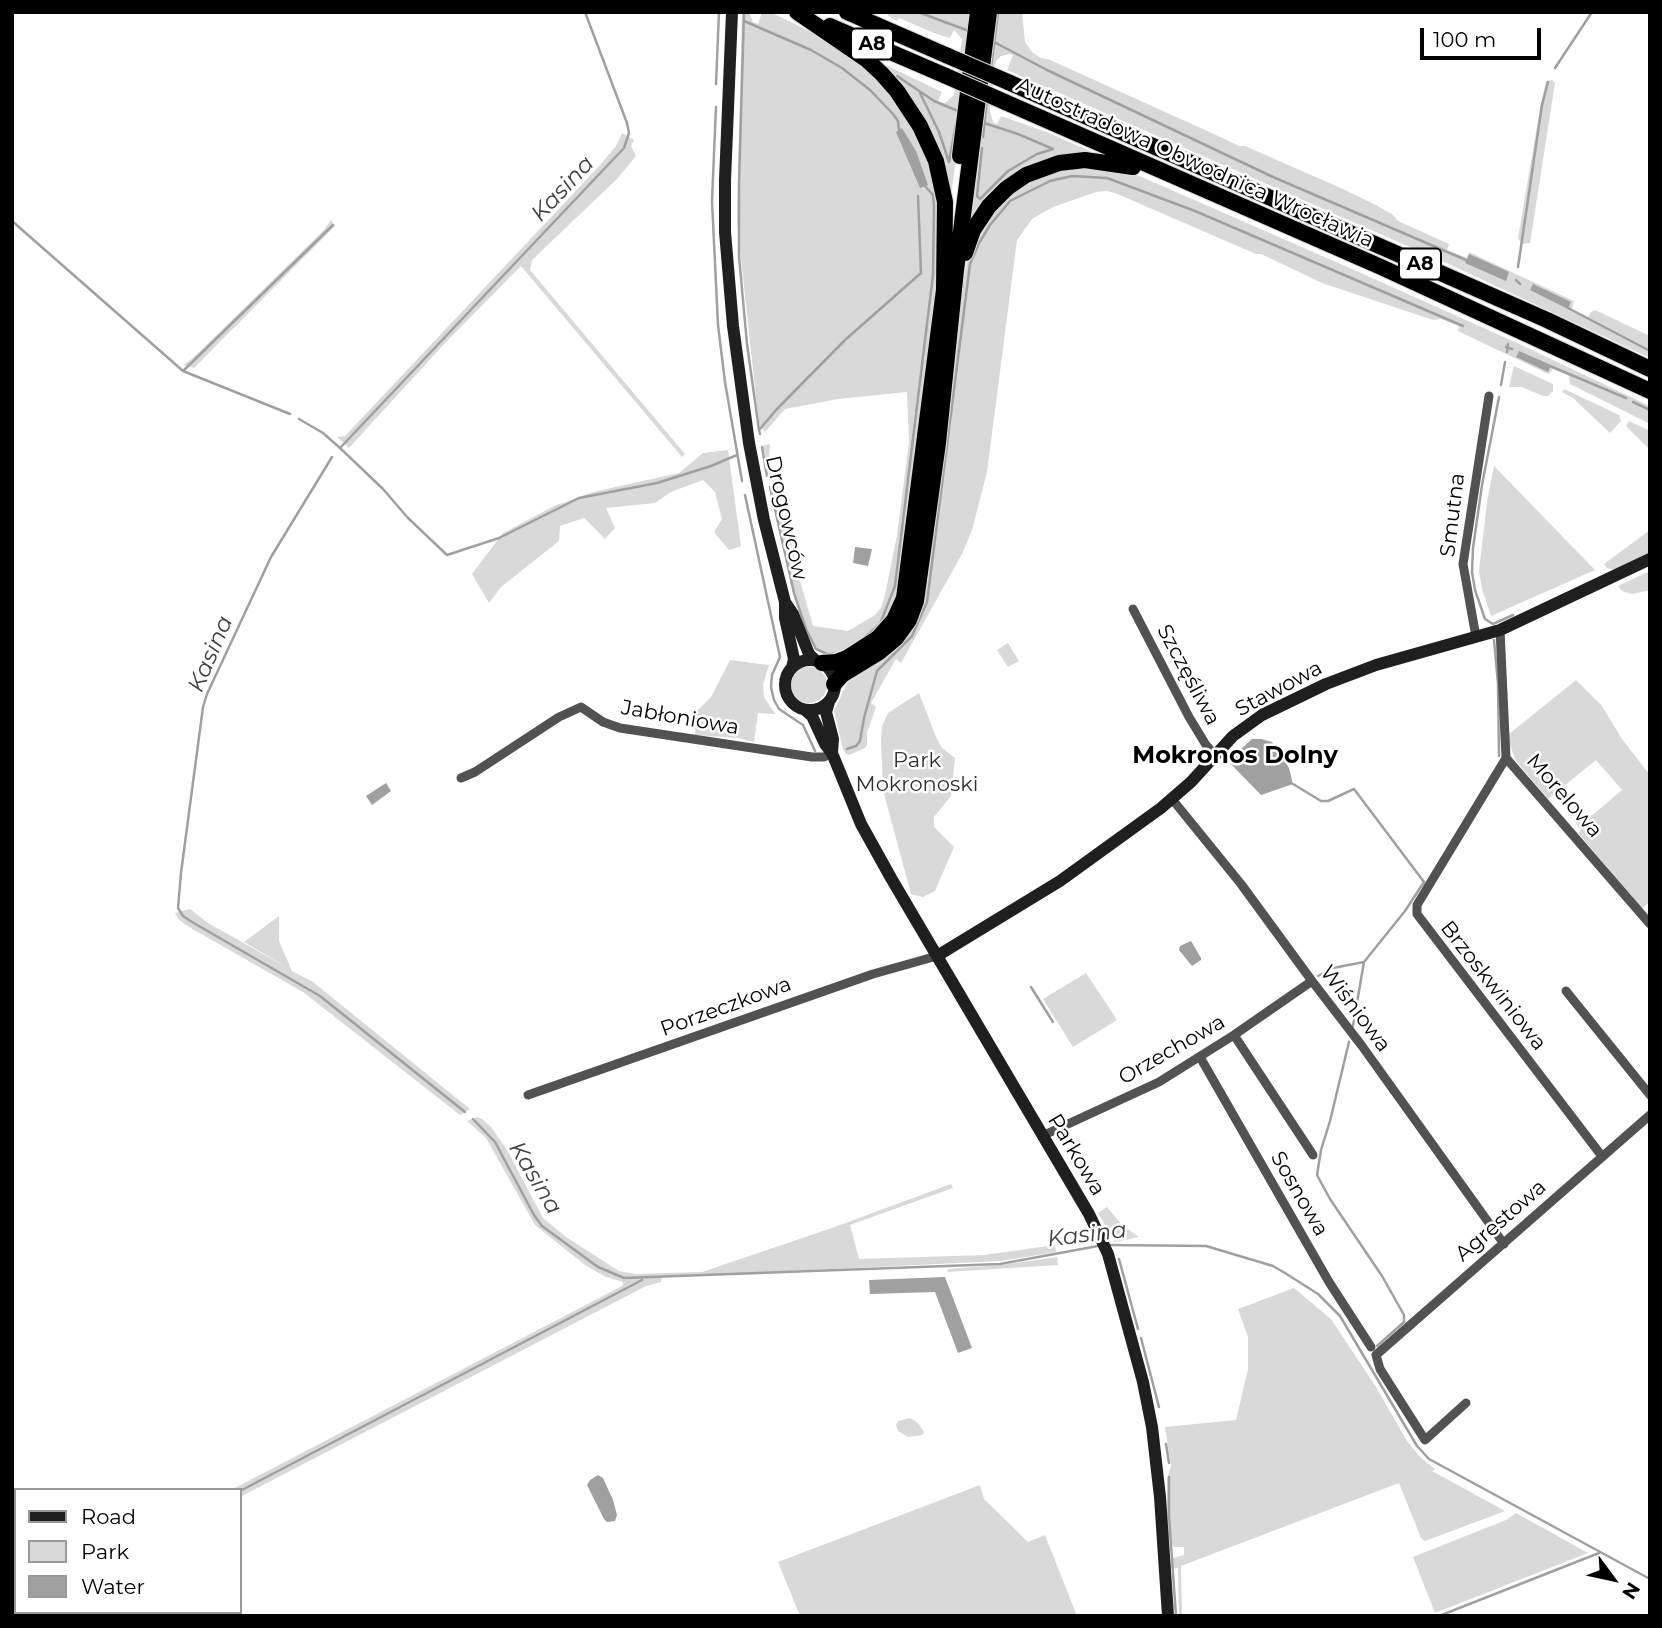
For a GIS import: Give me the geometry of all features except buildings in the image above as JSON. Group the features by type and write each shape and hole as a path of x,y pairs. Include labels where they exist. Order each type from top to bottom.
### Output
{"highway":[{"name":"Autostradowa Obwodnica Wrocławia","path":"798,12 1381,267 1549,342 1650,391"},
{"path":"798,12 867,60 882,74 920,126 936,161 945,202 944,289"},
{"name":"Autostradowa Obwodnica Wrocławia","path":"847,12 1522,309 1650,369"},
{"path":"875,12 929,49"},
{"path":"818,661 836,662 847,658 878,638 894,620 904,598 950,255 978,12"},
{"path":"834,684 842,675 887,646 904,628 913,611 927,526 957,256 989,12"},
{"path":"951,328 963,258 970,238 989,205 1013,183 1044,167 1085,160 1110,162 1163,173"}],"main road":[{"name":"Drogowców","path":"732,12 725,232 733,326 749,443 764,520 785,602 785,618 794,659 792,668"},
{"name":"Stawowa","path":"936,956 1060,881 1172,799 1233,736 1251,722 1326,684 1398,658 1500,630 1650,559"},
{"name":"Drogowców","path":"785,602 793,614 809,654 818,661"},
{"path":"806,660 818,661 833,676 834,692 829,702 819,709 805,710 794,705 789,698 787,679 792,668 806,660"},
{"name":"Parkowa","path":"829,702 826,712 833,739 832,753"},
{"name":"Parkowa","path":"805,710 812,716 824,744 832,753 861,824 1106,1249 1143,1382 1152,1427 1168,1616"}],"street":[{"name":"Smutna","path":"1476,637 1463,564 1489,396"},
{"name":"Szczęśliwa","path":"1133,609 1189,717 1215,755"},
{"name":"Morelowa","path":"1500,630 1506,758 1650,924"},
{"name":"Jabłoniowa","path":"461,778 475,772 559,717 581,708 603,722 620,728 812,757 824,757 832,753"},
{"name":"Brzoskwiniowa","path":"1506,758 1417,905 1417,914 1601,1155"},
{"name":"Wiśniowa","path":"1172,799 1241,884 1362,1046 1504,1244"},
{"name":"Porzeczkowa","path":"528,1095 873,974 936,956"},
{"name":"Orzechowa","path":"1042,1136 1152,1086 1234,1035 1312,981"},
{"path":"1566,990 1650,1095"},
{"path":"1234,1035 1313,1155"},
{"name":"Sosnowa","path":"1200,1057 1329,1282 1425,1440 1466,1403"},
{"name":"Agrestowa","path":"1373,1351 1504,1244 1601,1155 1650,1115"}],"green space":[{"path":"742,12 749,12 753,22 758,24 762,12 770,12 834,43 894,94 930,158 943,232 902,584 886,622 847,653 844,649 831,654 820,651 808,632 792,583 763,446 770,446 769,454 772,468 775,469 783,521 787,524 813,626 848,631 875,615 881,608 885,595 897,535 909,442 907,392 838,399 785,409 765,432 759,424 737,222"},
{"path":"883,12 973,12 950,206 941,167 873,59 942,92 938,102 945,103 954,95 962,39 954,30 950,38 899,18 897,21"},
{"path":"995,12 1022,12 1025,42 1032,52 1041,58 1343,189 1376,205 1398,221 1449,244 1447,250 1467,258 1469,252 1574,301 1572,309 1588,317 1595,310 1650,336 1650,358 1453,266 1007,70 1013,55 1010,54 1001,56 996,61 990,111 993,122 997,124 1001,116 1094,153 1048,161 968,230"},
{"path":"1552,80 1555,83 1530,243 1522,244 1518,238 1541,103 1546,81"},
{"path":"622,133 634,140 631,146 636,156 617,179 532,260 530,270 685,454 682,457 521,266 445,343 349,448 337,437 345,436 600,165 616,146"},
{"path":"1070,165 1132,173 1352,269 1650,406 1650,424 1570,384 1569,376 1553,369 1549,374 1546,373 1458,331 1459,326 1322,283 1261,254 1115,193 1096,192 1053,207 1032,219 1017,240 987,472 972,530 962,554 901,663 896,659 871,703 876,707 867,732 867,745 849,755 846,754 834,711 847,683 885,658 904,640 923,599 963,282 969,253 991,211 1024,182"},
{"path":"331,220 335,226 194,368 183,365 324,230"},
{"path":"1514,366 1553,384 1553,391 1548,396 1543,396 1522,387 1509,387"},
{"path":"1564,389 1619,415 1621,421 1610,433 1573,398 1562,392"},
{"path":"1629,421 1650,431 1650,450 1626,426"},
{"path":"728,450 741,546 729,550 714,532 722,519 715,492 703,480 671,492 655,503 606,508 615,528 605,539 584,518 560,526 559,541 501,587 489,603 472,574 503,533 554,506 593,492 679,473 703,453"},
{"path":"1494,466 1595,570 1491,616 1479,571"},
{"path":"1650,530 1650,553 1613,570 1607,568 1604,564"},
{"path":"1650,571 1650,590 1632,594 1622,591 1618,586"},
{"path":"1008,643 1019,661 1008,667 997,650"},
{"path":"730,660 769,665 763,684 764,697 775,714 758,713 754,742 695,735 696,712 711,697"},
{"path":"809,667 822,672 827,685 822,698 809,703 796,698 791,685 796,672"},
{"path":"1576,680 1602,706 1622,739 1650,775 1650,902 1642,908 1578,833 1581,830 1574,821 1583,823 1622,790 1596,760 1548,799 1516,761 1510,745 1509,734"},
{"name":"Park Mokronoski","path":"919,693 942,748 955,758 951,796 934,817 934,827 954,847 935,891 923,897 911,894 883,790 881,741 882,726 888,713"},
{"path":"190,909 208,923 288,968 244,942 279,916 279,941 292,971 313,982 470,1109 460,1115 303,992 179,920 175,913"},
{"path":"1086,973 1117,1020 1073,1047 1043,999"},
{"path":"477,1117 491,1127 507,1150 543,1218 566,1237 619,1271 636,1274 702,1272 951,1184 953,1188 850,1225 859,1259 984,1255 1055,1245 1056,1252 1001,1261 662,1277 661,1282 646,1286 242,1496 242,1488 235,1488 622,1286 623,1282 606,1277 585,1265 535,1225 486,1138 467,1121"},
{"path":"1107,1207 1122,1225 1139,1237 1115,1242 1098,1213"},
{"path":"1057,1257 1058,1265 947,1272 948,1269"},
{"path":"1294,1288 1331,1319 1376,1387 1407,1441 1420,1457 1435,1469 1432,1471 1505,1511 1425,1541 1421,1538 1399,1483 1181,1566 1182,1616 1179,1616 1178,1568 1170,1569 1170,1564 1173,1558 1184,1555 1184,1547 1174,1547 1167,1535 1167,1479 1171,1466 1165,1427 1236,1420 1248,1369 1248,1337 1238,1309"},
{"path":"910,1418 918,1423 924,1432 922,1435 908,1437 898,1431 898,1421"},
{"path":"980,1485 984,1499 1028,1542 1045,1535 1077,1616 800,1616 778,1562"},
{"path":"1516,1513 1588,1553 1435,1613 1413,1557 1506,1520"}],"water":[{"path":"902,128 916,151 928,185 920,188 896,132"},
{"path":"1469,254 1509,272 1506,281 1465,263"},
{"path":"1533,284 1571,302 1568,309 1530,290"},
{"path":"1519,351 1551,365 1548,372 1516,357"},
{"path":"855,547 872,549 868,566 853,563"},
{"path":"1252,739 1272,742 1289,768 1293,784 1261,795 1228,761"},
{"path":"386,783 391,791 372,805 366,796"},
{"path":"1191,941 1201,958 1192,966 1179,950 1180,946"},
{"path":"945,1277 972,1348 958,1353 935,1292 870,1294 869,1280"},
{"path":"598,1475 603,1478 613,1500 617,1515 615,1521 607,1522 604,1519 587,1485"}],"waterway":[{"name":"Kasina","path":"340,448 624,148 629,133 627,123 585,12"},
{"path":"716,84 719,12"},
{"path":"744,12 739,256 747,344 759,430"},
{"path":"918,12 969,31"},
{"path":"991,68 998,12"},
{"path":"1555,68 1592,12"},
{"path":"744,21 811,50 842,68 870,90 893,114 898,121 899,131"},
{"path":"994,42 1047,70 1273,177 1466,260"},
{"path":"897,76 934,101 958,111"},
{"path":"1518,267 1542,105 1548,82"},
{"path":"920,93 939,132 949,162 956,124"},
{"path":"983,137 987,99"},
{"path":"716,107 712,201 718,325 742,481"},
{"path":"982,148 977,196 980,199 1008,171 1037,154 1053,149 984,123"},
{"path":"847,749 856,746 860,741 877,671 912,636 927,602 970,264 990,225 1010,201 1050,181 1072,176 1107,178 1195,211 1463,326"},
{"path":"864,638 880,624 895,586 933,275 933,195 925,186"},
{"path":"760,434 759,430 776,410 845,340 921,273 918,196"},
{"path":"12,221 183,371 290,414"},
{"path":"183,371 333,225"},
{"path":"1516,280 1520,284"},
{"path":"1568,308 1650,351"},
{"path":"1507,352 1508,344"},
{"path":"1506,347 1512,349"},
{"path":"1501,385 1505,362"},
{"path":"1550,366 1626,398"},
{"path":"1499,397 1482,485 1472,572 1485,619 1493,624 1513,615"},
{"path":"1633,402 1650,410"},
{"path":"299,419 323,433 340,448 447,555 499,538 579,498 657,483 737,455"},
{"path":"762,447 767,476"},
{"name":"Kasina","path":"332,457 271,557 207,694 203,707 178,908 183,916 192,922 320,996 465,1112"},
{"path":"770,487 794,593 806,629 816,649 827,654 838,654"},
{"path":"745,495 780,657 772,675 774,700 779,709 803,725 815,751"},
{"path":"1494,640 1498,684 1499,756"},
{"path":"1293,784 1321,801 1328,801 1354,789 1424,882 1405,911 1364,962 1353,1026"},
{"path":"1318,976 1333,968 1364,962"},
{"path":"1031,987 1053,1022"},
{"path":"1349,1042 1317,1175 1404,1315 1404,1322 1377,1346"},
{"name":"Kasina","path":"473,1119 495,1142 542,1226 598,1267 624,1278 1000,1264 1098,1246"},
{"name":"Kasina","path":"1108,1245 1206,1246 1273,1266 1285,1273 1318,1294 1340,1316 1417,1446 1429,1459 1650,1579"},
{"path":"1119,1259 1138,1329"},
{"path":"242,1490 642,1280"},
{"path":"1141,1338 1159,1407"},
{"path":"1166,1444 1169,1463"},
{"path":"1169,1477 1176,1616"},
{"path":"1439,1616 1599,1553"}],"district":[{"name":"Mokronos Dolny","path":"1235,756"}]}
